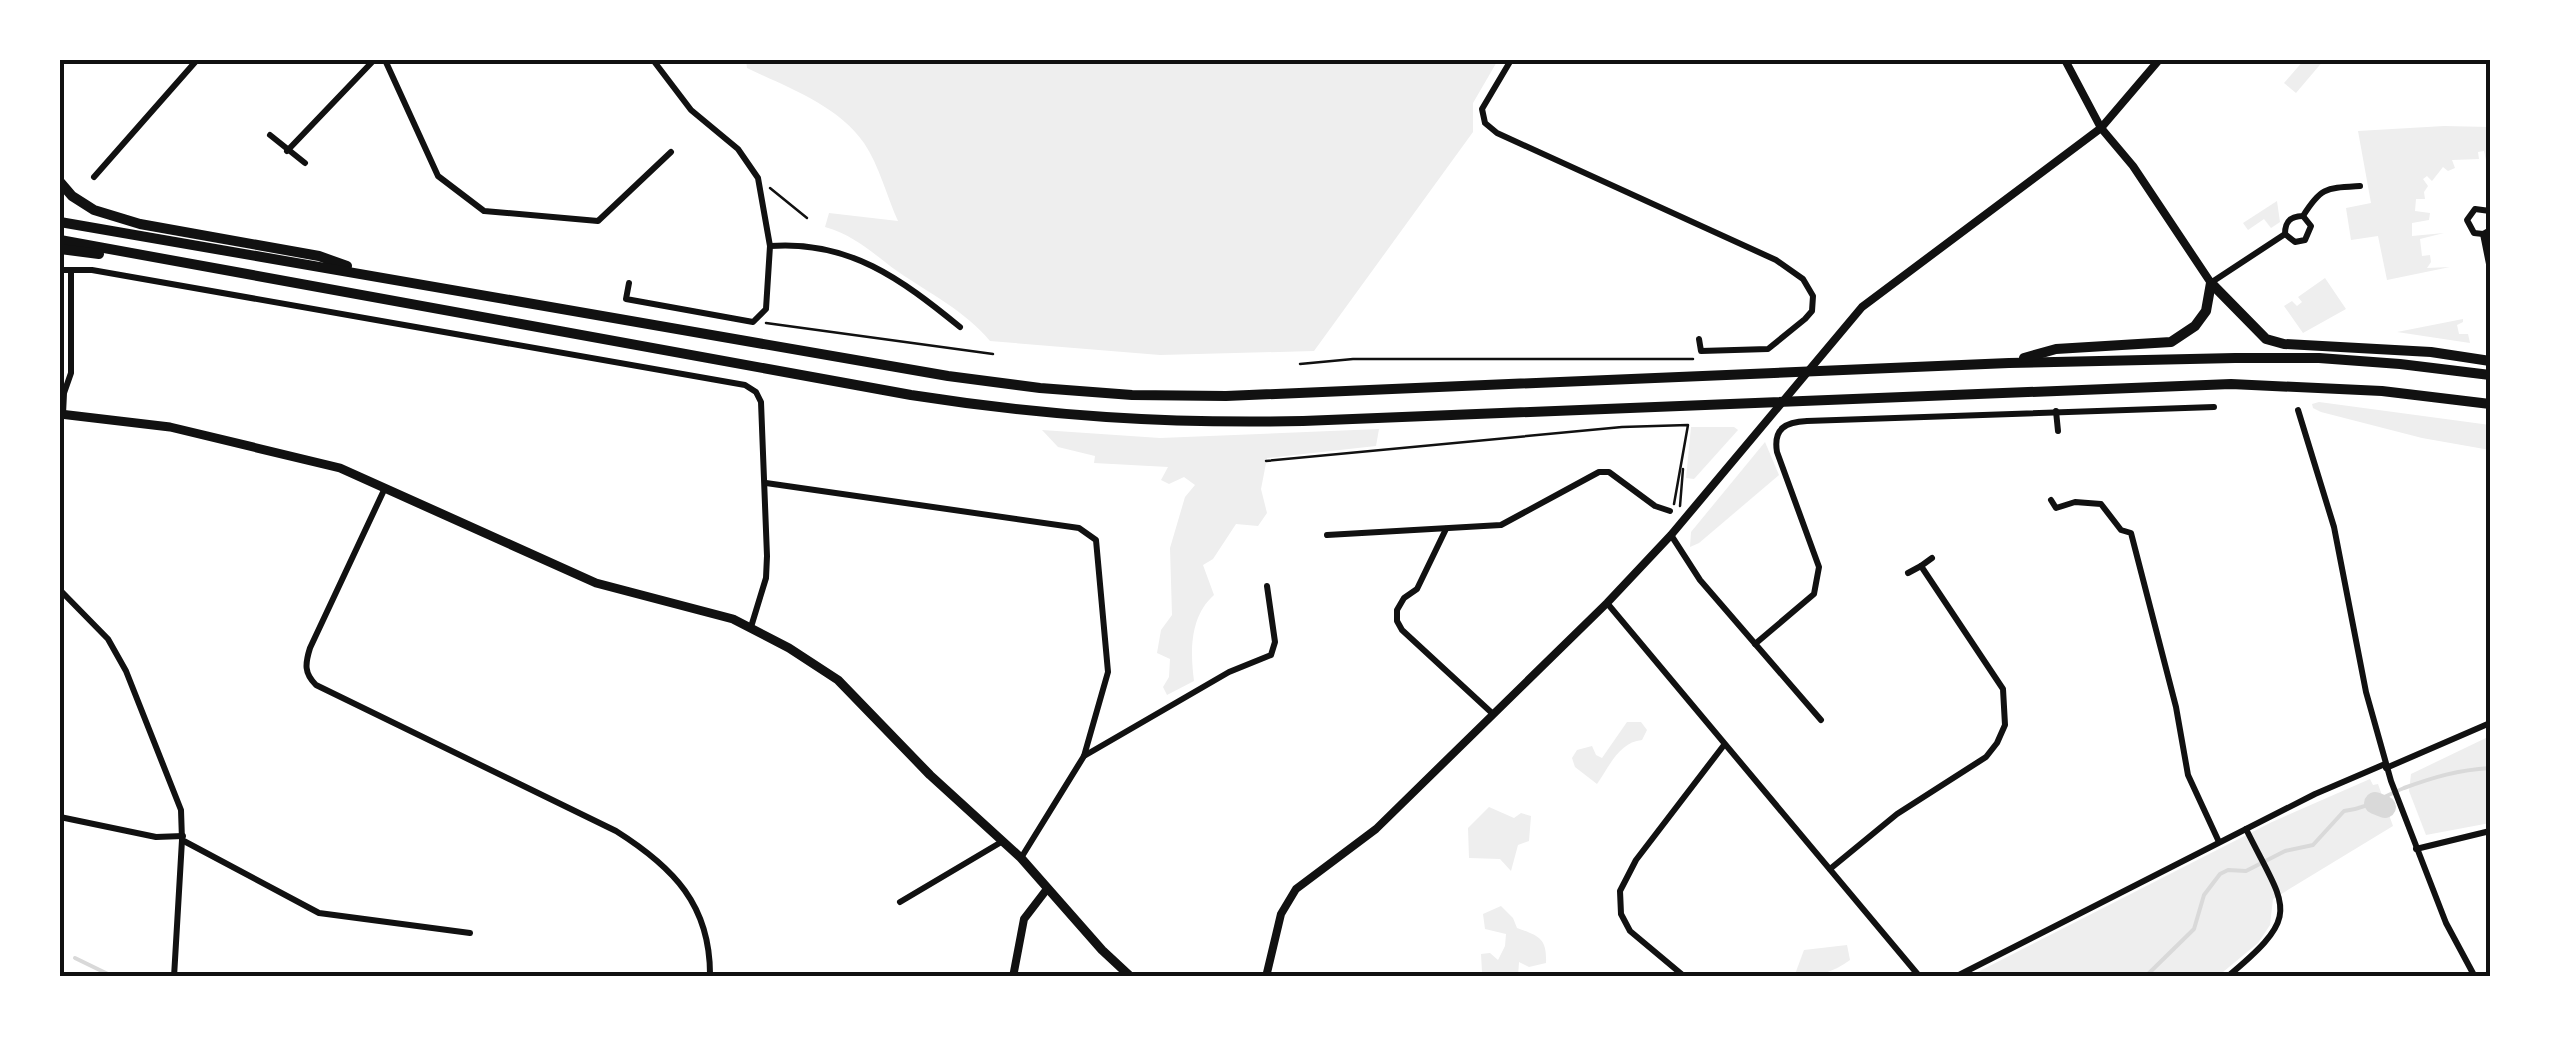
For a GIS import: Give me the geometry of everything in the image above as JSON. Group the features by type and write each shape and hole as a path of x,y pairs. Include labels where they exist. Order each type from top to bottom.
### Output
{"highway":[{"path":"60,182 72,196 94,210 140,224 319,256 374,276"},
{"path":"60,222 948,376 1132,394 1320,394 2009,363 2318,358 2490,375"},
{"path":"60,240 911,395 1012,411 1113,420 1303,421 2232,384 2382,391 2490,404"},
{"path":"60,249 130,255"},
{"path":"2211,283 2266,339 2284,344 2431,352 2490,361"},
{"path":"2009,363 2056,349 2171,342 2195,326 2206,311 2211,283"}],"main road":[{"path":"61,414 134,421 219,437 340,468 596,583 751,628 838,680 930,775 1021,858 1131,977"}],"street":[{"path":"94,177 197,60"},
{"path":"287,150 374,60"},
{"path":"385,60 438,176 484,211 598,221 670,152"},
{"path":"570,60 583,60"},
{"path":"629,283 626,300 753,322 766,309 770,246 758,178 738,148 691,110 653,60"},
{"path":"1510,60 1482,108 1485,123 1497,133 1776,260 1803,280 1812,296 1812,310 1768,349 1701,351 1699,340"},
{"path":"2066,60 2101,128 2134,166 2211,283 2286,234 2292,217 2302,216 2324,189 2360,186"},
{"path":"1266,977 1281,914 1296,889 1306,878 1352,850 1607,603 1674,531 1862,307 2101,128 2159,60"},
{"path":"270,135 305,163"},
{"path":"2490,211 2478,208 2467,217 2470,230 2486,232 2490,269"},
{"path":"2286,234 2295,242 2306,240 2310,226 2302,216"},
{"path":"770,246 800,244 861,260 916,292 960,328"},
{"path":"60,270 92,270 745,385 756,392 760,402 766,483 766,578 751,628"},
{"path":"61,414 71,373 71,272"},
{"path":"1755,644 1814,594 1819,580 1819,567 1777,452 1778,432 1784,425 1807,420 2214,407"},
{"path":"2298,410 2334,527 2366,692 2394,792 2446,923 2475,977"},
{"path":"2056,411 2058,431"},
{"path":"2490,468 2490,496"},
{"path":"1327,535 1509,523 1599,472 1608,472 1656,506 1670,511"},
{"path":"766,483 1079,528 1096,540 1109,658 1084,756 1021,858"},
{"path":"386,487 310,648 306,661 309,677 316,685 616,831 660,862 684,886 701,921 710,977"},
{"path":"2061,516 2053,504 2093,501 2106,508 2122,530 2131,533 2176,707 2188,775 2219,842"},
{"path":"1446,529 1417,590 1404,598 1397,622 1494,715"},
{"path":"1674,531 1700,580 1821,720"},
{"path":"1908,573 1932,558"},
{"path":"1830,868 1898,814 1986,757 2005,725 2002,689 1921,566"},
{"path":"1084,756 1229,672 1271,655 1276,642 1267,586"},
{"path":"60,590 108,640 126,671 181,810 173,976"},
{"path":"1607,603 1920,977"},
{"path":"1956,977 2315,794 2490,723"},
{"path":"1686,977 1630,932 1620,914 1620,891 1636,860 1724,744"},
{"path":"60,817 156,837 182,838 320,913 470,933"},
{"path":"2227,977 2274,934 2280,906 2271,876 2246,829"},
{"path":"2416,850 2490,831"},
{"path":"900,902 1003,841"},
{"path":"1013,977 1024,919 1047,889"}],"path":[{"path":"758,178 807,218"},
{"path":"753,322 993,354"},
{"path":"1300,364 1353,358 1693,359 1701,351"},
{"path":"1266,461 1688,425 1670,511"},
{"path":"1674,531 1684,480 1682,464"}],"shaded area":[{"path":"746,60 1498,60 1473,103 1473,132 1314,351 1160,355 990,341 958,311 846,235 825,227 829,213 898,221 874,161 853,130 810,98 747,68"},
{"path":"2304,60 2324,60 2296,93 2284,83"},
{"path":"2490,127 2488,159 2484,151 2478,152 2479,159 2452,160 2455,168 2448,171 2443,167 2432,181 2427,176 2423,179 2428,186 2425,199 2416,199 2415,211 2430,213 2429,220 2412,223 2412,236 2444,233 2420,239 2422,256 2430,255 2427,268 2450,267 2387,280 2378,236 2351,240 2346,208 2371,203 2358,131"},
{"path":"2277,201 2280,222 2271,228 2264,219 2248,230 2243,223"},
{"path":"2325,278 2346,309 2303,333 2284,306 2292,301 2297,306 2302,302 2298,297"},
{"path":"2463,319 2457,325 2459,334 2468,334 2470,343 2397,332"},
{"path":"2312,404 2490,425 2490,450 2422,438 2321,412"},
{"path":"1691,427 1738,430 1694,479 1686,478"},
{"path":"1379,429 1376,446 1267,458 1261,489 1267,513 1258,526 1236,524 1213,559 1203,565 1214,595 1196,624 1192,646 1194,681 1167,695 1163,687 1169,677 1170,659 1157,653 1161,630 1172,615 1170,548 1185,497 1195,485 1184,477 1169,484 1161,480 1168,467 1094,463 1095,456 1058,447 1042,430 1160,438"},
{"path":"1765,442 1779,475 1690,547 1691,532"},
{"path":"1627,722 1641,722 1647,730 1642,740 1621,750 1597,784 1575,767 1572,758 1577,750 1592,746 1602,758"},
{"path":"2490,736 2490,823 2426,835 2409,791 2411,774"},
{"path":"2370,779 2373,785 2378,784 2393,826 2273,899 2270,925 2258,943 2217,977 1968,977 2272,822"},
{"path":"1489,807 1514,818 1521,813 1531,816 1529,841 1518,845 1511,871 1500,859 1469,858 1468,828"},
{"path":"1501,906 1517,928 1540,939 1546,963 1529,967 1519,962 1518,977 1467,977 1482,972 1481,954 1490,953 1498,960 1505,946 1506,934 1485,929 1483,914"},
{"path":"1847,945 1850,960 1824,973 1794,977 1804,950"}],"waterway":[{"path":"2145,977 2194,929 2204,895 2220,874 2228,870 2246,871 2285,851 2313,845 2344,811 2436,777 2490,768"},
{"path":"2375,803 2385,807"},
{"path":"75,958 114,977"},
{"path":"618,977 656,974"}]}
